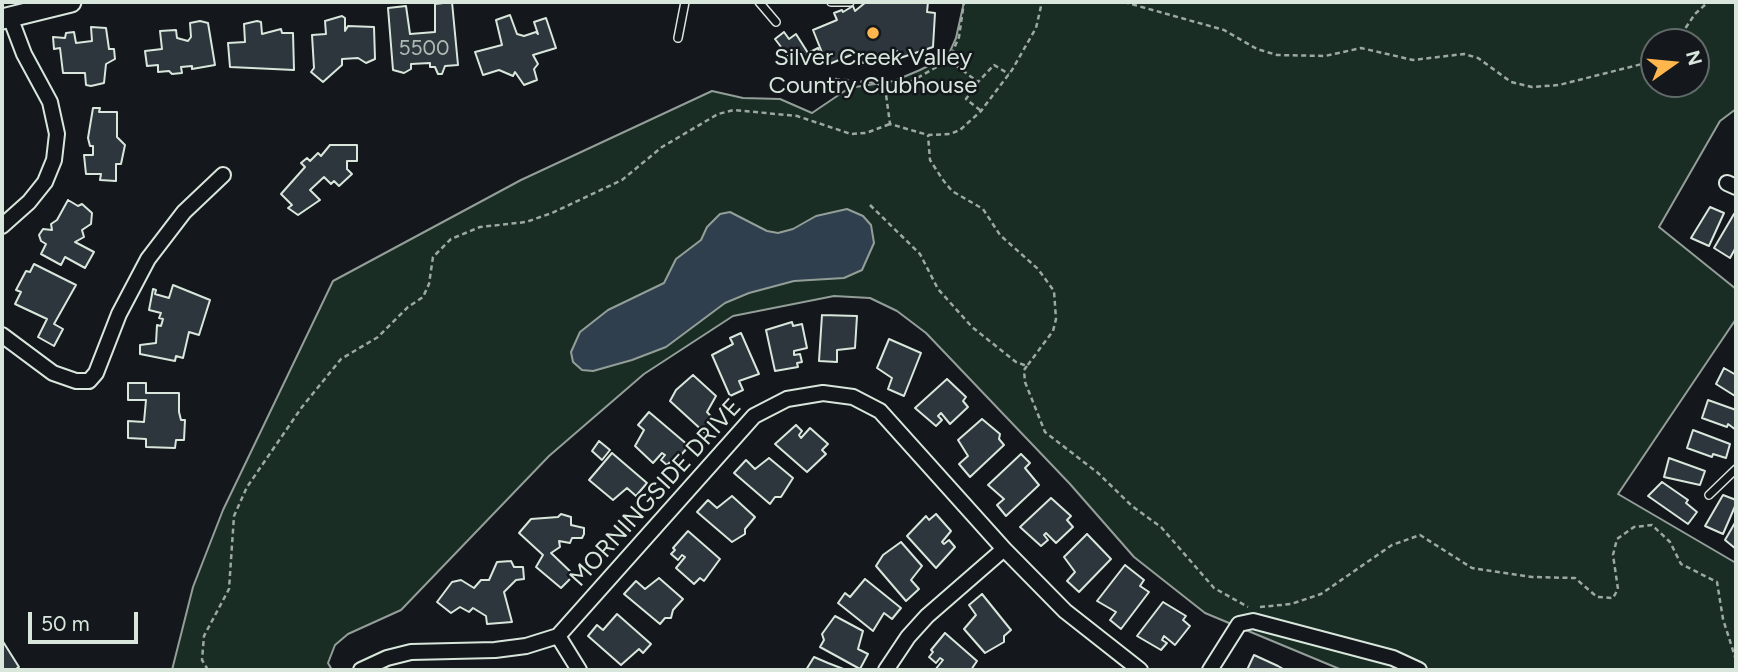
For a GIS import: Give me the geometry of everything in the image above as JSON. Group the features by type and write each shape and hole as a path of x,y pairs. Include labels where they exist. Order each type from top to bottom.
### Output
{"street":[{"path":"2,226 23,208 45,183 57,143 53,110 6,18 71,2"},
{"path":"2,335 53,373 76,381 89,381 96,373 118,314 148,259 184,212 223,175"},
{"name":"MORNINGSIDE DRIVE","path":"558,636 750,420 771,405 803,395 823,393 847,396 880,411 1004,549 1065,611 1140,670"},
{"path":"886,670 927,616 1004,549"},
{"path":"1210,670 1239,624 1258,622 1393,658 1419,670"},
{"path":"361,670 387,658 411,652 495,650 526,646 558,636 579,670"}],"lane":[{"path":"678,38 685,2"},
{"path":"760,2 776,22"},
{"path":"831,2 850,2"},
{"path":"1709,495 1736,469"}],"path":[{"path":"835,79 876,83 885,88 912,81 949,60 959,37 964,2"},
{"path":"208,670 202,660 204,636 229,589 234,516 247,487 302,407 341,359 377,337 408,307 423,297 429,284 433,257 451,239 480,227 526,222 552,213 622,180 662,147 718,114 734,110 797,116 851,134 866,133 890,124 928,135 941,136 960,130 981,111 1009,75 1036,28 1042,2"},
{"path":"1124,2 1224,30 1257,49 1277,55 1325,57 1361,48 1413,60 1464,54 1478,58 1511,82 1532,87 1559,85 1640,65"},
{"path":"1686,28 1708,2"},
{"path":"949,60 978,82"},
{"path":"981,111 966,99 978,82 995,65 1009,75"},
{"path":"885,88 890,124"},
{"path":"928,135 930,160 943,180 952,191 983,209 1000,235 1038,270 1054,291 1056,320 1053,331 1024,370 1025,382 1045,432 1098,473 1132,506 1161,527 1214,589 1249,608 1258,622"},
{"path":"870,205 920,254 937,289 972,327 1016,362 1027,366"},
{"path":"1249,608 1284,605 1321,594 1392,545 1420,535 1472,568 1532,576 1575,578 1597,597 1613,598 1618,589 1613,555 1617,539 1634,527 1652,525 1670,542 1681,564 1717,582 1723,619 1736,660"}],"green space":[{"path":"964,2 1736,2 1736,109 1720,121 1659,227 1736,289 1736,319 1618,494 1736,563 1736,670 1342,670 1205,613 1134,557 1070,484 926,333 897,311 870,298 834,296 733,316 644,374 549,456 401,610 348,634 335,645 328,663 332,670 172,670 193,587 223,510 333,281 521,180 712,91 743,98 780,99 812,113 849,88 894,81 948,56 956,38"}],"water":[{"path":"847,209 863,216 871,225 874,243 862,270 844,278 794,281 749,293 725,303 666,347 632,360 593,371 582,370 573,362 571,352 580,332 608,310 664,283 676,259 701,240 707,227 720,214 730,212 767,231 778,233 793,229 816,216"}],"building":[{"path":"452,2 458,65 445,66 442,74 438,74 435,67 430,67 430,63 411,64 411,69 404,73 393,70 388,8 406,6 410,34 435,32 435,4"},
{"name":"Silver Creek Valley Country Clubhouse","path":"866,2 928,2 927,12 935,13 933,47 900,58 897,51 862,63 858,52 827,65 813,30 837,20 834,13 843,12 853,6 855,11"},
{"path":"510,15 517,34 524,36 536,32 538,34 534,22 546,18 556,48 533,55 538,64 534,69 537,80 524,85 515,72 513,76 499,70 483,75 475,52 502,45 496,20"},
{"path":"342,16 345,18 345,31 348,26 374,27 375,59 366,63 358,58 342,59 342,65 323,82 311,72 314,68 312,35 326,34 325,21"},
{"path":"261,22 262,34 281,29 282,33 293,33 294,70 230,67 228,43 245,42 244,24"},
{"path":"190,23 208,23 215,65 192,69 192,66 181,67 182,73 172,74 169,71 158,72 158,65 147,66 145,51 162,49 160,31 176,30 177,38 188,41 191,37"},
{"path":"91,27 106,28 109,49 114,49 115,59 106,64 104,83 91,86 86,85 85,73 63,73 60,48 54,49 53,37 65,38 66,33 74,32 76,43 92,41"},
{"path":"784,32 789,39 796,34 808,53 818,48 820,54 802,61 800,56 791,60 775,39"},
{"path":"93,108 100,108 99,112 117,112 117,137 125,145 121,164 116,164 116,181 100,180 101,174 86,174 84,155 93,155 93,146 90,146 88,138"},
{"path":"330,145 357,145 357,161 347,161 347,169 352,174 339,186 334,181 331,184 324,177 310,190 320,200 298,215 288,208 292,205 281,194 305,167 301,163 307,158 310,161 318,153 321,156"},
{"path":"68,200 78,206 82,204 92,213 91,224 82,230 84,237 75,242 94,252 85,268 65,257 61,265 41,254 46,244 41,241 39,235 43,229 52,230 51,224 57,220"},
{"path":"1710,207 1724,213 1709,246 1691,238"},
{"path":"1734,214 1736,247 1730,258 1714,248"},
{"path":"34,264 76,285 54,324 63,329 54,346 38,337 47,319 15,304 21,292 16,290 26,271 30,272"},
{"path":"173,285 210,300 199,335 189,332 183,358 176,356 175,361 140,354 140,345 156,343 157,325 161,326 163,319 159,318 161,313 149,310 153,289 156,290 155,294 169,298"},
{"path":"822,315 857,316 855,348 837,350 837,362 819,361"},
{"path":"792,322 793,326 802,324 807,348 794,351 794,355 800,354 802,362 797,363 798,367 775,371 766,330"},
{"path":"741,333 759,374 739,381 743,390 730,396 712,355 733,344 730,338"},
{"path":"889,339 921,353 904,396 888,389 892,378 877,368"},
{"path":"1724,368 1736,375 1735,396 1716,384"},
{"path":"693,375 716,396 707,412 715,421 705,433 670,401 676,390"},
{"path":"947,379 966,397 963,401 968,407 950,424 941,413 938,416 942,420 936,426 915,408"},
{"path":"128,383 146,383 146,393 179,393 179,412 181,420 185,420 184,440 176,440 175,448 146,447 146,439 128,438 128,421 144,422 146,400 128,400"},
{"path":"1708,400 1736,410 1736,430 1728,424 1727,427 1702,418"},
{"path":"649,412 689,446 673,464 671,461 667,465 661,460 665,455 662,453 653,463 635,446 644,430 638,425"},
{"path":"982,419 1000,434 999,439 1004,445 970,477 959,464 968,456 958,440"},
{"path":"796,425 802,431 799,435 801,438 810,428 828,444 822,450 826,454 807,472 775,444"},
{"path":"1693,430 1730,444 1726,458 1713,454 1712,457 1687,448"},
{"path":"599,441 610,450 602,460 592,451"},
{"path":"612,453 647,483 636,496 627,488 613,500 589,480"},
{"path":"1021,454 1030,463 1025,468 1039,485 1006,516 997,505 1004,499 988,485"},
{"path":"769,458 793,478 781,497 775,497 770,504 734,473 746,460 755,469"},
{"path":"1669,458 1705,471 1700,485 1664,477"},
{"path":"1662,482 1688,500 1686,503 1697,512 1688,524 1648,496"},
{"path":"1723,495 1736,500 1736,504 1723,534 1705,526"},
{"path":"732,496 755,517 745,529 745,534 732,542 697,512 708,500 717,508"},
{"path":"1051,498 1071,516 1067,520 1073,527 1056,543 1046,533 1044,535 1048,540 1041,546 1020,527"},
{"path":"561,514 571,517 571,525 584,528 584,534 582,538 572,538 570,543 559,541 560,547 551,553 574,575 561,588 536,567 543,555 519,533 531,519 558,517"},
{"path":"936,514 951,531 942,542 944,544 949,540 955,547 936,568 907,536 926,516 929,520"},
{"path":"1736,521 1736,549 1725,540"},
{"path":"688,531 720,559 704,581 700,578 694,584 676,568 685,557 682,555 678,560 671,554"},
{"path":"1087,534 1111,559 1079,592 1067,581 1075,572 1064,557"},
{"path":"901,542 922,566 911,580 919,589 906,601 876,566 883,555"},
{"path":"511,561 514,567 523,567 524,579 516,580 504,592 512,622 487,624 486,616 473,608 469,612 460,607 451,613 437,602 452,582 461,580 474,588 481,580 489,580 497,562"},
{"path":"1125,565 1144,580 1140,586 1149,592 1121,629 1110,620 1116,612 1097,601"},
{"path":"659,578 683,599 673,610 671,618 665,618 660,624 624,594 636,581 645,589"},
{"path":"865,579 901,608 892,619 884,613 873,631 838,603 845,593 850,597"},
{"path":"982,594 1011,630 1004,636 1004,642 985,653 964,629 976,615 969,605"},
{"path":"1163,602 1186,616 1183,620 1190,626 1175,645 1164,636 1162,640 1167,643 1161,650 1137,636"},
{"path":"617,614 651,644 643,653 639,649 621,665 588,636 597,625 603,630"},
{"path":"835,616 863,631 858,649 868,654 860,669 820,647 824,640 822,634"},
{"path":"945,633 977,661 971,670 935,670 943,660 940,658 936,663 929,657 933,652 931,650"},
{"path":"2,640 19,667 14,670 2,670"},
{"path":"1254,655 1278,666 1285,670 1247,670"},
{"path":"814,657 828,663 846,670 806,670"}],"place":[{"name":"Silver Creek Valley Country Clubhouse","path":"873,33"}]}
